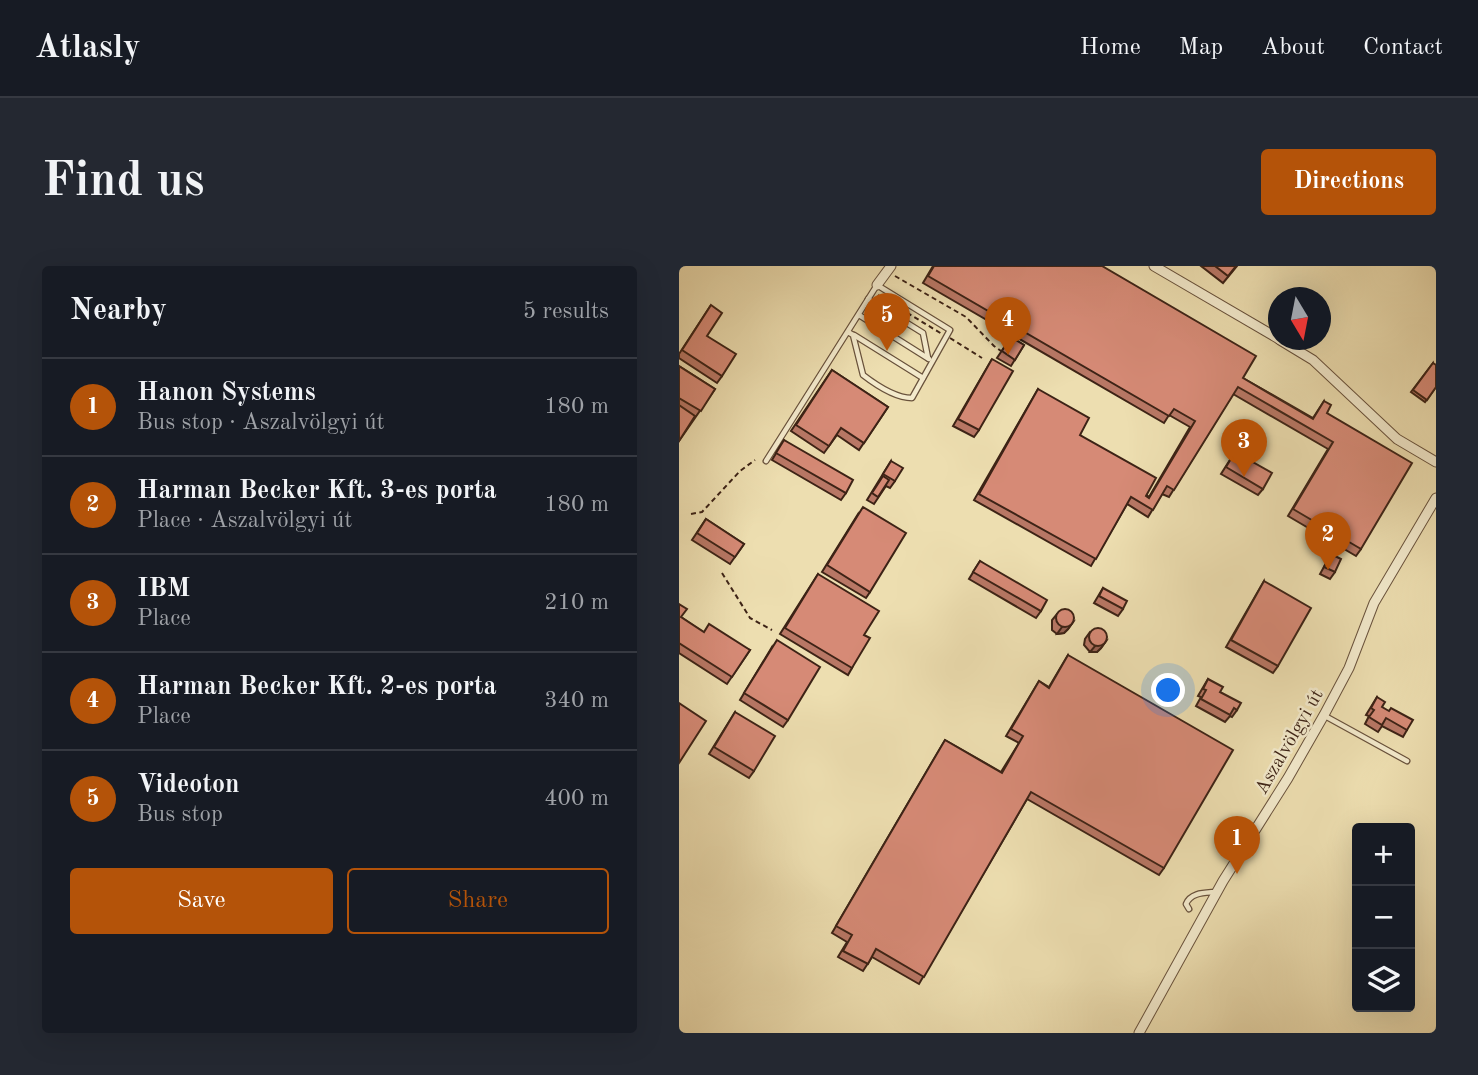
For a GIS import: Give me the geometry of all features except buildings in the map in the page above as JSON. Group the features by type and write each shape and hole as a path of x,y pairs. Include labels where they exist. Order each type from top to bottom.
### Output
{"street":[{"path":"1154,266 1268,333"},
{"path":"875,288 889,269"},
{"path":"1297,350 1313,360 1397,439 1436,462"},
{"name":"Aszalvölgyi út","path":"1139,1033 1217,892 1324,715 1349,668 1374,603 1436,498"}],"lane":[{"path":"766,461 851,333 875,288 950,330 930,360 912,398 896,396 863,375 851,333"},
{"path":"868,299 923,333 930,360"},
{"path":"859,314 930,360"},
{"path":"851,333 923,378"},
{"path":"1324,715 1407,761"},
{"path":"1189,909 1186,904 1188,900 1197,894 1217,892"}],"path":[{"path":"889,269 966,317 1001,351"},
{"path":"875,288 982,358"},
{"path":"691,514 702,512 740,471 755,460"},
{"path":"722,573 750,618 772,630"}],"place":[{"name":"Videoton","path":"887,351"},
{"name":"Harman Becker Kft. 2-es porta","path":"1008,355"},
{"name":"IBM","path":"1244,477"},
{"name":"Harman Becker Kft. 3-es porta","path":"1328,570"},
{"name":"Hanon Systems","path":"1237,874"}]}
